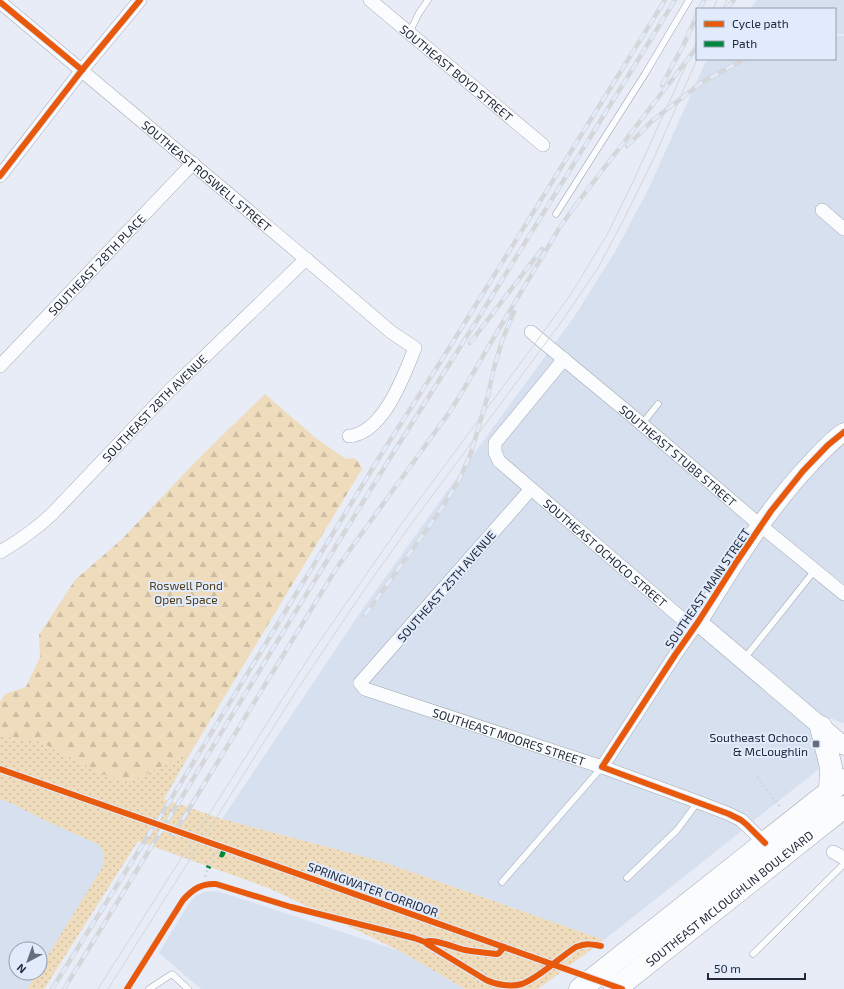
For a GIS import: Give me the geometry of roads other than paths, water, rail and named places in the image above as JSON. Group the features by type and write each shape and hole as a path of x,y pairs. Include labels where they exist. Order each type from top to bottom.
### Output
{"highway":[{"path":"821,727 837,785"},
{"name":"SOUTHEAST MCLOUGHLIN BOULEVARD","path":"580,989 837,785"},
{"name":"SOUTHEAST MCLOUGHLIN BOULEVARD","path":"615,989 844,807"}],"street":[{"path":"0,176 82,70 140,0"},
{"name":"SOUTHEAST BOYD STREET","path":"370,0 542,145"},
{"name":"SOUTHEAST ROSWELL STREET","path":"0,2 193,163 391,332 415,348 401,382 387,408 371,426 358,434 349,436"},
{"name":"SOUTHEAST 28TH PLACE","path":"0,366 193,163"},
{"path":"822,210 844,229"},
{"name":"SOUTHEAST 28TH AVENUE","path":"0,552 15,544 36,529 52,514 168,392 306,259"},
{"name":"SOUTHEAST STUBB STREET","path":"531,332 844,594"},
{"name":"SOUTHEAST OCHOCO STREET","path":"564,359 495,443 495,452 499,461 680,617 698,622 844,746"},
{"name":"SOUTHEAST MAIN STREET","path":"602,767 761,526 787,490 828,445 844,432"},
{"name":"SOUTHEAST 25TH AVENUE","path":"360,682 531,489"},
{"name":"SOUTHEAST MOORES STREET","path":"360,682 365,689 602,767 729,814 741,820 765,843"}],"lane":[{"path":"409,33 428,0"},
{"path":"556,214 690,0"},
{"path":"642,424 658,404"},
{"path":"743,660 815,570"},
{"path":"502,882 602,767"},
{"path":"627,878 677,830 698,802"},
{"path":"753,954 844,864"},
{"path":"149,989 172,974 188,989"}],"tram line":[{"path":"713,8 717,0"},
{"path":"723,8 727,0"},
{"path":"98,989 313,651 402,523 571,294 608,233 696,43"},
{"path":"108,989 295,693 362,593 409,527 562,321 598,268 654,158 697,60"}],"railway":[{"path":"52,989 160,817 382,453 441,361 665,0"},
{"path":"64,989 390,458 675,0"},
{"path":"700,8 704,0"},
{"path":"727,8 734,0"},
{"path":"662,85 684,44 696,17"},
{"path":"836,35 844,35"},
{"path":"575,206 696,48"},
{"path":"627,146 652,121 701,83 743,60"},
{"path":"173,835 336,569 451,410 560,227 578,202"},
{"path":"470,343 542,249"},
{"path":"365,615 438,514 459,480 471,453 502,341 514,312"}],"place":[{"name":"Southeast Ochoco & McLoughlin","path":"816,744"}],"park label":[{"name":"Roswell Pond Open Space","path":"186,592"}]}
